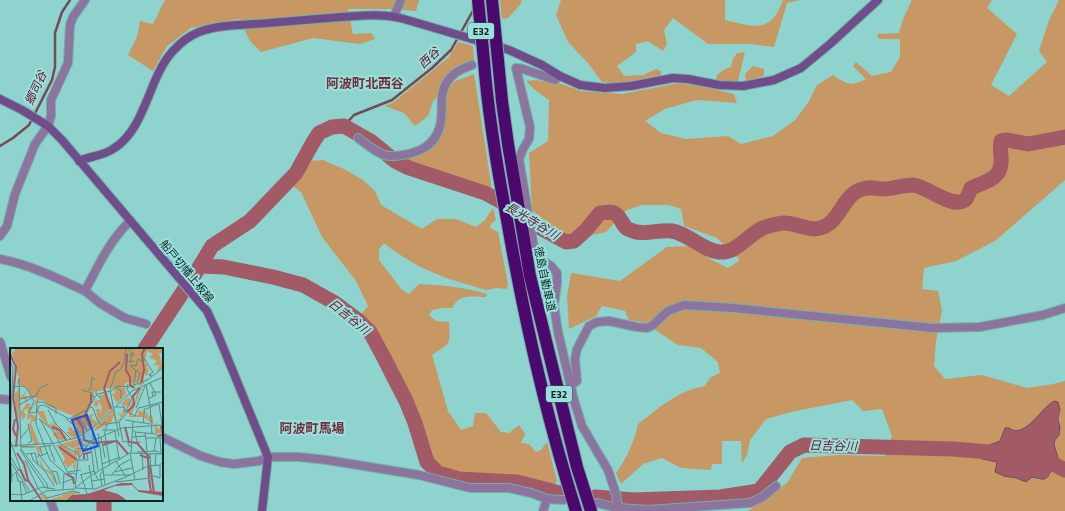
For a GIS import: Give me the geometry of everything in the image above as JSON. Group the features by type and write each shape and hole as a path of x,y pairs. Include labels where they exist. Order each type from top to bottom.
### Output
{"highway":[{"name":"E32","path":"478,0 478,63 487,104 493,146 517,278 538,374 563,471 576,511"},
{"name":"徳島自動車道","path":"492,0 502,102 530,276 577,467 594,507"}],"street":[{"path":"0,236 7,226 15,194 35,144 48,126 51,116 51,100 68,63 70,25 73,17 85,0"},
{"path":"394,16 401,0"},
{"path":"79,161 105,154 115,148 128,136 171,52 186,39 200,32 220,27 369,15 394,16 509,50 580,85 605,88 631,86 673,78 688,79 719,85 743,86 774,80 801,68 830,44 878,0"},
{"path":"358,138 389,156 412,153 428,147 436,136 441,122 442,92 446,82 454,73 478,63"},
{"path":"560,76 555,80 516,68 530,127 529,139 519,159 534,248 539,258 551,266 557,273 554,305 558,332 574,400 582,426 608,470 616,494 618,506"},
{"name":"船戸切幡上板線","path":"0,99 48,126 62,140 207,311 254,418 268,457 262,511"},
{"path":"85,291 105,253 119,231 130,221"},
{"path":"0,258 19,263 59,278 85,291 101,304 125,318 146,324"},
{"path":"571,385 577,381 575,358 577,349 589,326 597,322 609,321 647,328 653,325 668,311 684,305 733,308 934,328 980,327 1043,315 1065,308"},
{"path":"0,342 10,374"},
{"path":"0,399 10,400"},
{"path":"163,438 202,456 220,462 234,464 259,461 268,457 299,457 327,460 419,475 470,488 508,488 531,493 547,499 563,500"},
{"path":"594,507 618,506 648,510 750,503 763,497 776,486"},
{"path":"543,511 547,499"},
{"path":"50,501 54,511"}],"shaded area":[{"path":"165,0 419,0 416,11 391,9 348,9 353,34 371,33 375,39 360,44 313,38 261,52 250,41 239,19 191,28 167,46 153,71 128,55 137,37 140,21 153,24"},
{"path":"500,0 522,0 520,5 508,18 502,19"},
{"path":"561,0 725,0 725,20 753,26 767,23 773,18 783,0 800,0 787,3 774,47 749,44 708,44 673,18 664,30 667,44 663,51 648,41 636,44 636,52 617,66 624,76 643,75 656,69 661,71 661,77 617,84 602,82 588,63 568,42 556,15"},
{"path":"912,0 992,0 987,8 1017,34 991,85 1009,96 1047,62 1039,51 1049,20 1059,0 1065,0 1065,180 995,241 956,261 924,268 922,289 938,291 942,310 936,342 934,366 945,379 982,375 1027,388 1065,381 1065,511 748,511 787,483 802,458 838,455 885,456 892,436 882,409 863,411 852,400 791,412 766,419 750,440 747,455 742,463 741,441 722,441 722,464 712,464 711,470 681,468 662,458 643,464 621,484 616,473 630,450 638,424 661,406 677,396 705,386 710,378 720,373 718,362 701,348 678,345 643,322 629,320 625,311 602,306 596,316 569,329 567,297 571,273 620,281 667,247 691,246 710,259 728,268 740,260 717,238 684,226 681,209 669,205 642,205 627,210 606,232 588,236 571,235 559,232 532,210 529,153 548,141 549,100 535,90 526,81 535,80 562,84 581,91 622,94 679,83 734,94 737,103 697,100 665,109 645,121 661,133 686,139 728,136 741,144 773,136 795,120 808,103 817,85 833,75 842,81 852,84 866,79 853,66 856,62 872,76 891,72 900,57 900,39 879,39 877,34 899,33 903,19","holes":["1049,404 1060,409 1060,430 1055,441 1060,465 1052,468 1050,475 1039,480 1032,477 1026,482 995,472 998,462 982,449 1000,441 1005,428 1017,432 1022,429 1034,420"]},
{"path":"458,42 473,46 474,61 455,69 440,94 433,101 428,116 415,126 404,113 385,106 394,102 449,57"},
{"path":"745,52 738,81 716,81 717,75 725,69 731,67 733,59 737,53"},
{"path":"753,66 764,69 764,76 746,81 745,74"},
{"path":"474,74 492,190 416,166 402,159 428,150 444,128 447,90 453,82"},
{"path":"323,160 346,170 363,180 375,191 381,205 422,229 437,219 456,219 476,227 485,220 493,208 496,220 491,224 490,228 498,232 508,284 507,289 496,288 486,290 449,279 420,267 384,243 379,249 379,260 402,290 409,294 419,284 453,287 487,294 486,297 462,298 455,303 452,308 432,310 429,315 436,321 449,322 448,343 432,355 448,411 461,430 473,426 475,413 486,413 501,432 509,433 519,425 525,434 521,443 529,444 536,452 541,450 547,442 557,481 553,488 516,479 512,475 511,479 459,476 440,471 430,461 420,424 407,394 373,331 359,317 368,306 356,281 322,237 301,192 293,186 311,161"},
{"path":"1054,401 1058,402 1060,409 1058,418 1060,428 1059,435 1054,444 1060,465 1052,468 1047,478 1042,479 1032,477 1026,482 1016,478 1004,476 995,472 997,462 982,459 980,455 982,448 1000,441 1005,428 1015,431 1021,430"}],"waterway":[{"name":"郷司谷","path":"0,146 29,125 52,80 55,67 55,33 62,12 70,0"},
{"name":"西谷","path":"344,126 354,115 392,100 432,68 451,50 475,7"},
{"name":"長光寺谷川","path":"146,348 212,246 250,221 296,173 319,133 332,127 344,126 372,142 395,161 409,168 485,193 511,207 535,225 566,242 574,241 586,230 600,213 611,212 617,215 626,228 633,231 644,233 672,231 684,235 713,251 719,252 726,252 733,249 762,228 776,224 784,223 813,229 824,227 835,218 850,197 855,193 868,188 887,189 913,185 919,186 948,200 961,202 966,199 971,188 990,180 998,173 1001,163 1001,141 1007,140 1028,144 1065,137"},
{"name":"日吉谷川","path":"200,266 224,267 303,285 335,303 359,321 370,332 383,356 406,401 415,423 427,462 438,473 459,479 517,482 560,493"},
{"name":"日吉谷川","path":"595,497 634,500 720,497 759,491 790,452 804,445 953,449 1002,453"},
{"name":"日吉谷川","path":"1039,458 1065,470"},
{"name":"日吉谷川","path":"104,501 104,511"}],"district":[{"name":"阿波町北西谷","path":"365,83"},
{"name":"阿波町馬場","path":"312,428"}]}
